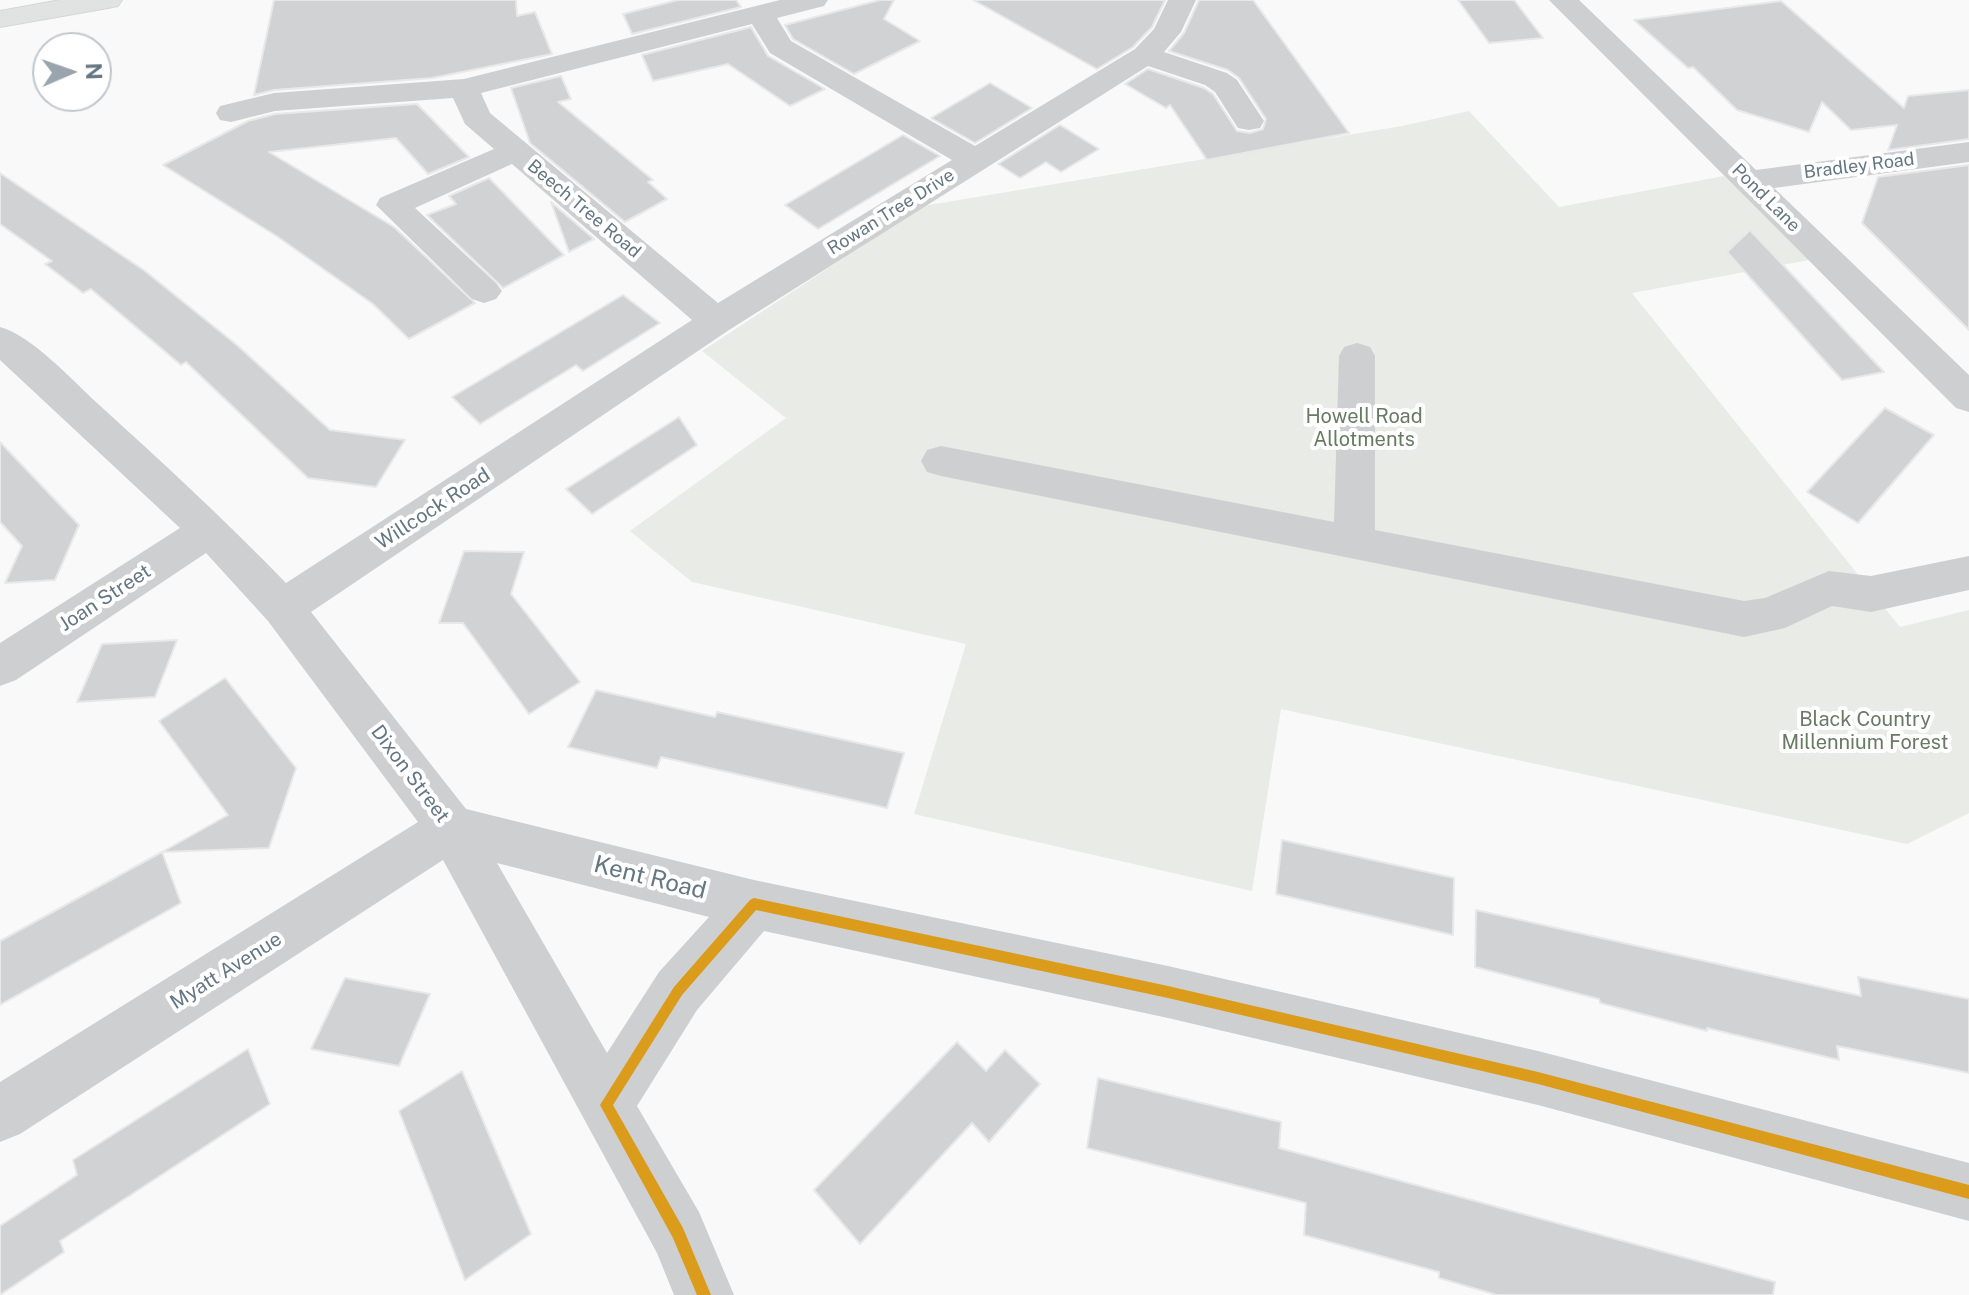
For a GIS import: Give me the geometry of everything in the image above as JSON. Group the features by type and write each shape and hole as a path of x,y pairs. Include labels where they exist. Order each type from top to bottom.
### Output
{"highway":[{"path":"0,19 44,6 108,0"}],"street":[{"path":"221,80 219,120 274,102 464,88 814,0"},
{"name":"Rowan Tree Drive","path":"584,410 716,321 1145,55 1167,32 1182,0"},
{"name":"Pond Lane","path":"1563,0 1969,398"},
{"path":"761,15 780,47 975,160"},
{"path":"1145,55 1216,79 1226,86 1249,121"},
{"name":"Beech Tree Road","path":"464,88 476,117 716,321"},
{"path":"484,291 382,200 516,151"},
{"name":"Bradley Road","path":"1748,181 1969,152"},
{"name":"Dixon Street","path":"0,340 56,387 209,530 283,608 451,828 678,1233 704,1295"},
{"path":"1354,544 1357,356"},
{"name":"Willcock Road","path":"283,608 584,410"},
{"path":"941,461 1744,619 1770,615 1829,588 1871,594 1969,573"},
{"name":"Joan Street","path":"0,667 209,530"},
{"name":"Kent Road","path":"451,828 754,904 1168,992 1538,1078 1969,1192"},
{"name":"Myatt Avenue","path":"0,1114 451,828"},
{"path":"606,1105 678,991 754,904"}],"green space":[{"name":"Howell Road Allotments","path":"1469,111 1559,207 1724,176 1809,260 1632,293 1900,627 1969,610 1969,813 1907,844 1281,709 1252,891 914,814 966,644 692,582 630,531 786,418 702,351 923,206 1402,126"}],"building":[{"path":"274,0 516,0 517,16 535,12 552,54 432,78 274,90 254,95"},
{"path":"678,0 736,0 741,7 632,34 623,14"},
{"path":"880,0 894,0 884,19 920,41 854,74 793,39 785,25"},
{"path":"973,0 1165,0 1152,27 1133,47 1097,69"},
{"path":"1199,0 1253,0 1349,133 1207,160 1170,105 1166,108 1125,84 1148,69 1213,94 1237,131 1250,133 1263,129 1266,119 1239,78 1228,70 1169,51 1184,33"},
{"path":"1458,0 1514,0 1543,38 1489,43"},
{"path":"1781,1 1904,108 1908,96 1969,90 1969,139 1888,150 1897,125 1851,130 1822,102 1809,132 1737,110 1693,67 1688,68 1634,20"},
{"path":"751,27 768,56 825,89 790,106 728,64 653,81 642,55"},
{"path":"561,76 571,99 558,102 653,180 648,182 667,199 625,222 530,143 511,88"},
{"path":"990,83 1032,108 975,143 931,118"},
{"path":"417,104 469,157 428,174 396,138 269,152 394,227 475,303 409,339 373,304 278,237 163,165 248,121 275,114"},
{"path":"1060,125 1099,149 1061,172 1046,162 1020,178 998,164"},
{"path":"903,135 940,156 818,229 785,205"},
{"path":"1969,165 1969,330 1862,223 1878,177"},
{"path":"0,173 145,271 238,346 330,430 405,440 376,487 308,478 186,362 181,365 91,289 83,293 45,264 52,261 0,224"},
{"path":"489,178 564,255 503,288 427,215 456,204 449,196"},
{"path":"551,202 594,239 569,252"},
{"path":"1750,230 1884,372 1842,380 1727,252"},
{"path":"623,295 660,323 583,371 576,365 480,424 452,397"},
{"path":"1885,408 1934,435 1858,523 1807,492"},
{"path":"679,417 697,445 592,514 566,489"},
{"path":"0,442 79,525 55,580 5,583 22,546 0,522"},
{"path":"464,551 524,552 511,594 580,682 529,714 463,623 439,623"},
{"path":"177,640 155,697 77,702 102,644"},
{"path":"225,678 296,768 269,848 162,852 228,815 159,721"},
{"path":"596,690 715,717 717,712 904,753 887,808 661,757 657,768 568,747"},
{"path":"1282,840 1454,878 1453,935 1276,894"},
{"path":"162,852 181,903 0,1005 0,941"},
{"path":"1476,910 1861,996 1858,977 1969,999 1969,1073 1837,1046 1839,1060 1707,1028 1707,1031 1475,967"},
{"path":"345,978 430,994 399,1066 311,1049"},
{"path":"957,1042 986,1071 1005,1050 1040,1084 989,1142 972,1123 860,1244 814,1190"},
{"path":"248,1049 270,1104 60,1241 64,1252 0,1295 0,1226 77,1175 73,1160"},
{"path":"462,1071 531,1234 465,1280 399,1111"},
{"path":"1098,1078 1281,1122 1279,1148 1775,1282 1773,1295 1497,1295 1439,1278 1439,1272 1304,1235 1306,1203 1087,1148"}],"transit line":[{"path":"754,904 1168,992 1538,1078 1969,1192"},
{"path":"606,1105 678,991 754,904"},
{"path":"606,1105 678,1233 704,1295"}],"park label":[{"name":"Black Country Millennium Forest","path":"1865,732"}]}
